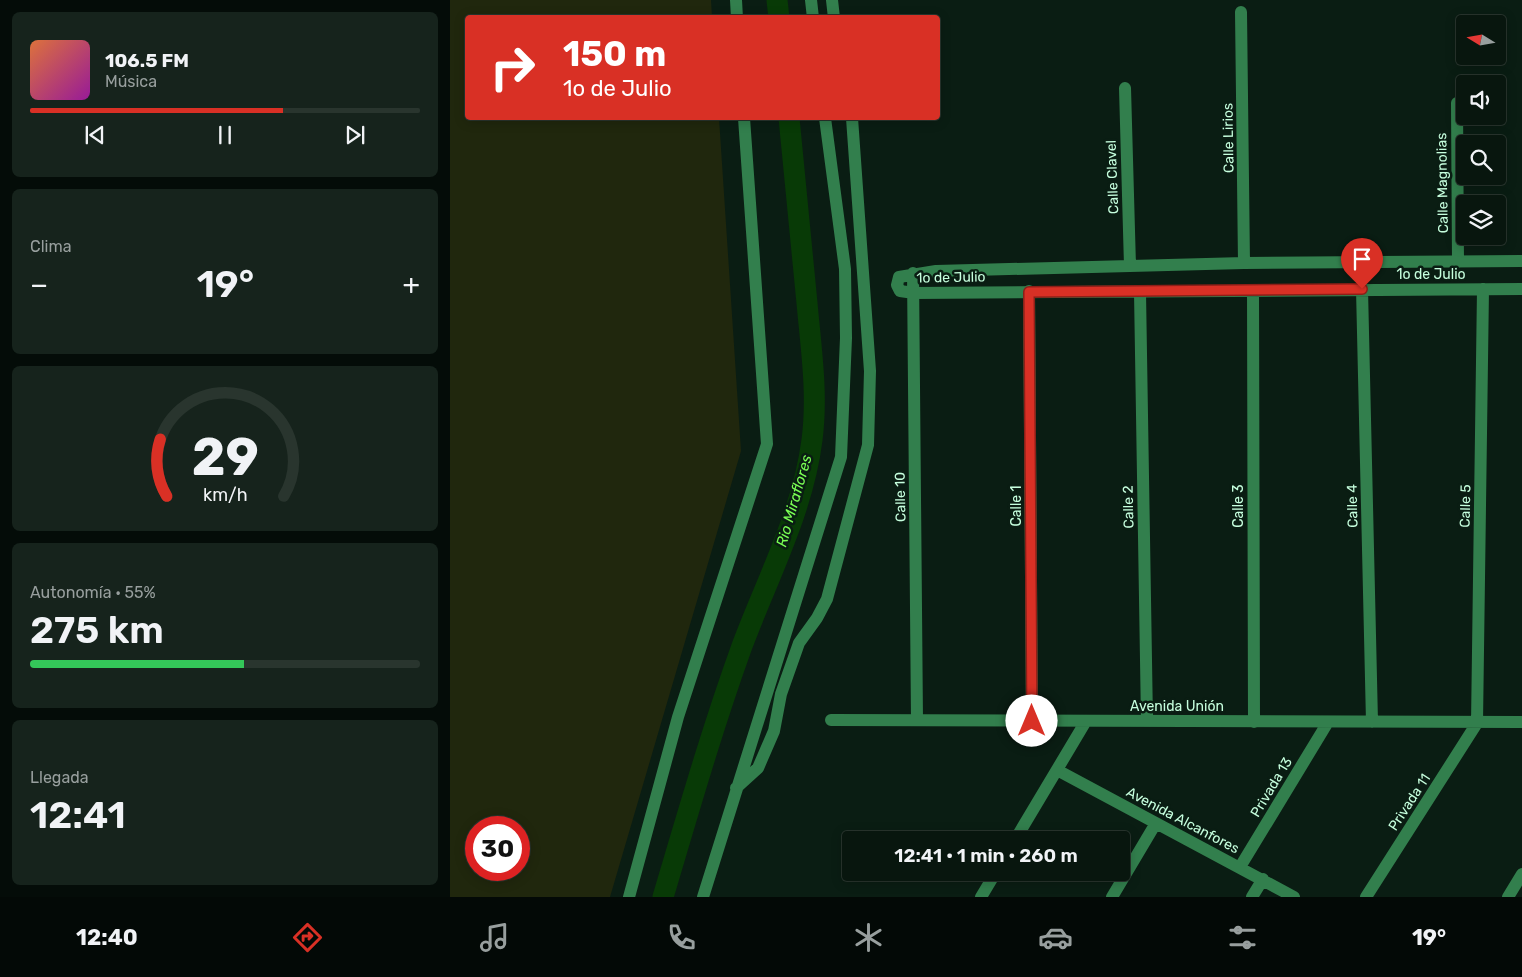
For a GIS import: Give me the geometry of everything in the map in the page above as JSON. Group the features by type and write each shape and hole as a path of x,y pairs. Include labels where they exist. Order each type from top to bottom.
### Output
{"street":[{"path":"736,0 737,15"},
{"path":"810,0 812,15"},
{"path":"832,0 834,15"},
{"name":"Calle Lirios","path":"1241,12 1244,262"},
{"name":"Calle Clavel","path":"1125,88 1130,266"},
{"path":"630,897 678,717 767,444 744,120"},
{"path":"703,897 841,457 846,338 845,269 826,120"},
{"path":"736,788 758,768 774,731 782,694 799,643 817,618 827,599 868,445 870,371 852,120"},
{"name":"Calle Magnolias","path":"1457,125 1458,262"},
{"name":"1o de Julio","path":"914,274 1244,262 1522,261"},
{"name":"Calle 10","path":"914,274 918,720"},
{"name":"Calle 4","path":"1362,289 1372,722"},
{"name":"Calle 5","path":"1477,723 1482,289"},
{"name":"1o de Julio","path":"914,293 1522,289"},
{"name":"Calle 3","path":"1253,290 1254,722"},
{"name":"Calle 1","path":"1029,292 1032,721"},
{"name":"Calle 2","path":"1140,292 1146,721"},
{"name":"Avenida Unión","path":"831,720 1522,722"},
{"path":"1020,831 1086,721"},
{"name":"Privada 13","path":"1240,867 1328,722"},
{"name":"Privada 11","path":"1366,897 1477,723"},
{"name":"Avenida Alcanfores","path":"1057,770 1294,897"},
{"path":"1112,897 1156,823"},
{"path":"1508,897 1522,874"},
{"path":"1252,897 1262,879"},
{"path":"981,897 991,881"}],"green space":[{"path":"450,0 711,0 712,15 465,15 465,120 719,120 741,451 610,897 450,897"}],"waterway":[{"name":"Rio Miraflores","path":"777,0 779,15"},
{"name":"Rio Miraflores","path":"663,897 731,677 783,545 801,493 812,440 814,423 813,371 789,120"}],"route":[{"path":"1032,721 1029,292 1362,289"}]}
